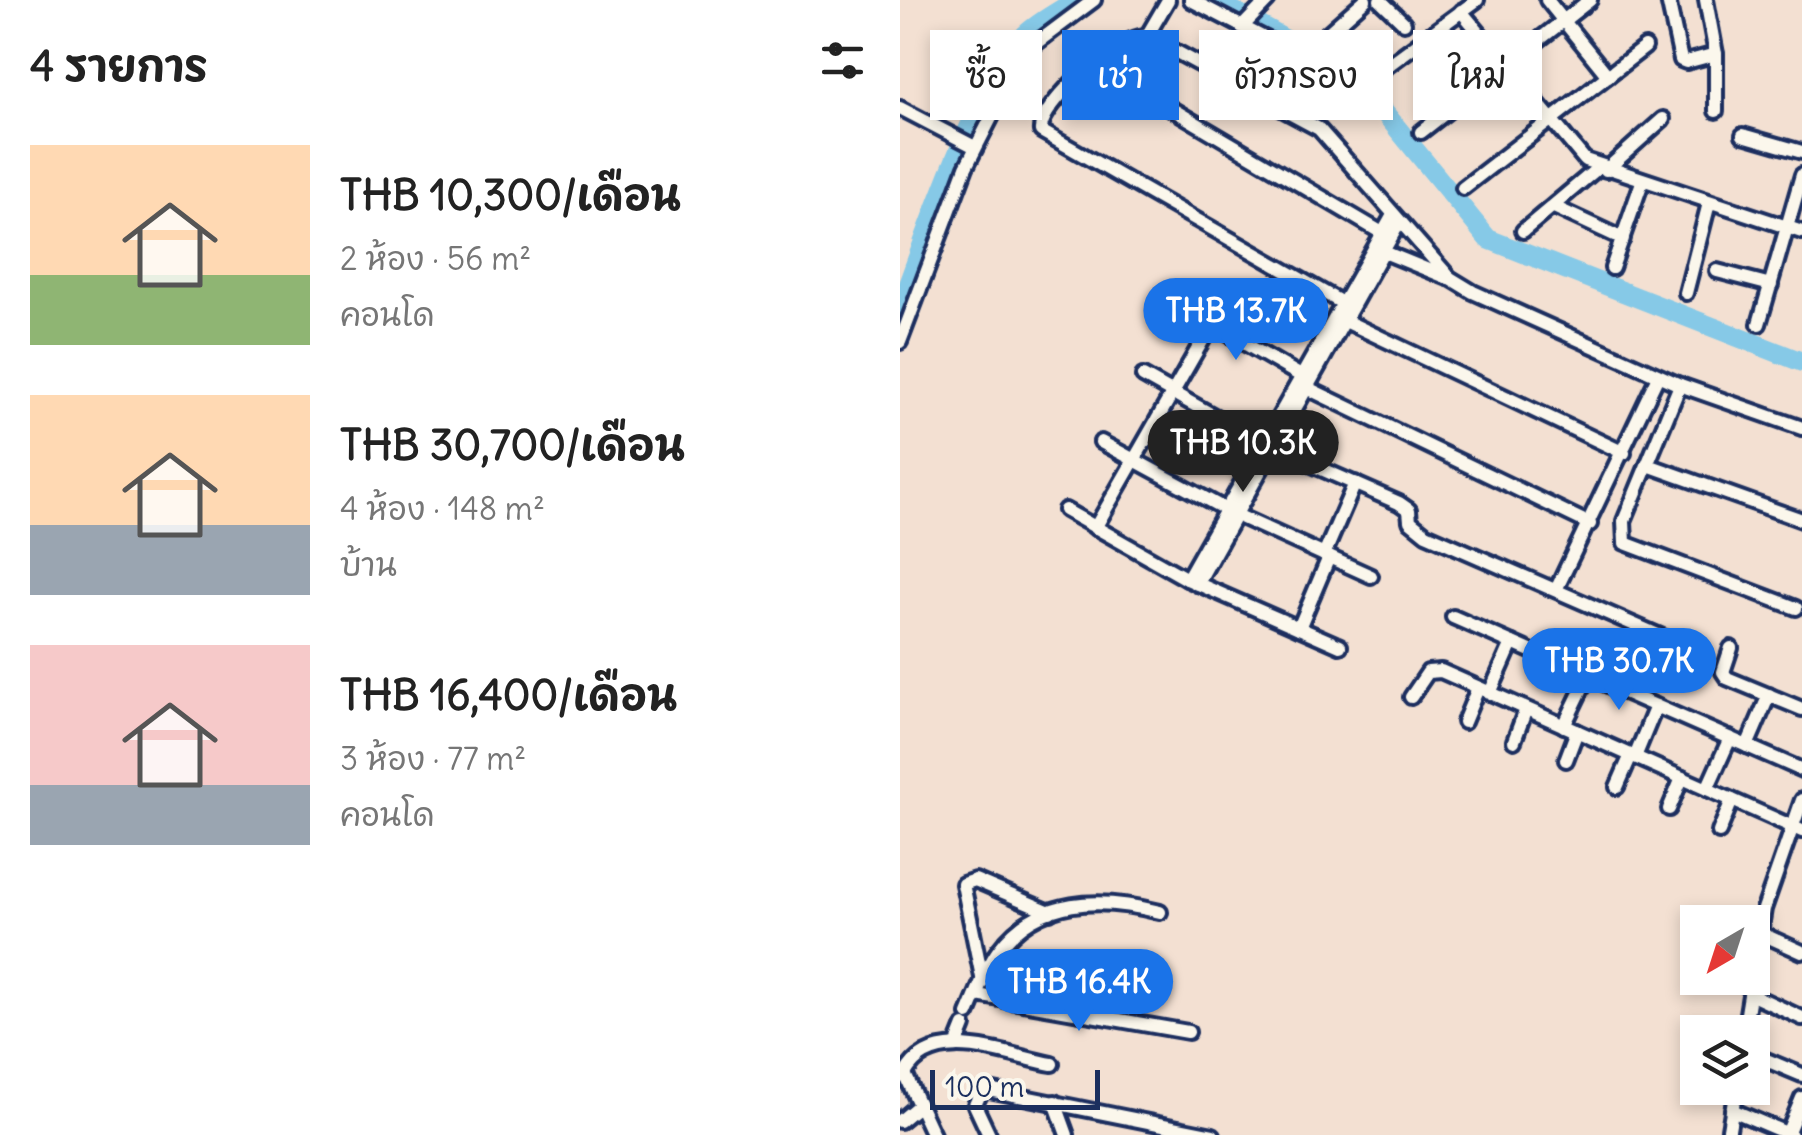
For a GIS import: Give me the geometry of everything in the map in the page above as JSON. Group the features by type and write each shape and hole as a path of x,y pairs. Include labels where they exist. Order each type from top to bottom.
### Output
{"street":[{"path":"900,342 975,147 1031,47 1094,0"},
{"path":"1151,30 1168,0"},
{"path":"1190,0 1302,58 1365,0"},
{"path":"1380,0 1404,23"},
{"path":"1393,62 1477,0"},
{"path":"1547,0 1608,76"},
{"path":"1542,37 1590,0"},
{"path":"1668,0 1683,62 1716,54"},
{"path":"1706,0 1716,54 1716,111"},
{"path":"1244,25 1265,3"},
{"path":"1461,12 1476,30"},
{"path":"1463,188 1644,47"},
{"path":"1179,53 1319,129 1450,278"},
{"path":"1062,96 1046,112 1042,131 1344,312 1624,453"},
{"path":"900,108 975,147"},
{"path":"1542,112 1573,150 1602,169 1802,232"},
{"path":"1179,113 1387,235"},
{"path":"1523,231 1664,118"},
{"path":"1421,132 1436,120"},
{"path":"1743,135 1802,152"},
{"path":"1760,324 1802,176"},
{"path":"1612,268 1642,182"},
{"path":"1686,293 1709,203"},
{"path":"1554,207 1622,239"},
{"path":"1192,581 1396,219"},
{"path":"1344,312 1384,252 1387,235"},
{"path":"1384,252 1450,278 1500,306 1680,386 1802,428"},
{"path":"1717,271 1771,285"},
{"path":"1184,309 1304,382 1590,524"},
{"path":"1094,528 1212,324"},
{"path":"1144,376 1267,445 1405,506 1410,522 1426,534 1690,649"},
{"path":"1556,590 1658,376"},
{"path":"1680,386 1624,521 1625,543 1796,608"},
{"path":"1101,442 1230,512 1370,576"},
{"path":"1648,466 1802,520"},
{"path":"1299,628 1354,483"},
{"path":"1066,510 1192,581 1340,646"},
{"path":"1453,617 1802,770"},
{"path":"1464,722 1512,642"},
{"path":"1731,648 1723,672 1727,678 1802,709"},
{"path":"1411,697 1422,678 1434,670 1796,828"},
{"path":"1566,760 1570,729 1588,676"},
{"path":"1747,746 1769,695"},
{"path":"1617,787 1656,706"},
{"path":"1514,741 1526,709"},
{"path":"1707,789 1730,738"},
{"path":"1669,808 1682,778"},
{"path":"1719,832 1732,800"},
{"path":"1770,905 1802,800"},
{"path":"980,989 963,884 974,880 1050,912"},
{"path":"956,1046 996,954 1008,939 1050,912 1092,900 1160,912"},
{"path":"1770,938 1802,952"},
{"path":"980,989 1188,1032"},
{"path":"1752,995 1802,1018"},
{"path":"933,1135 907,1082 907,1070 936,1046 956,1046 1052,1064"},
{"path":"1770,1062 1802,1075"},
{"path":"988,1135 975,1105 981,1092 1055,1102 1212,1135"},
{"path":"1732,1110 1789,1134 1802,1098"},
{"path":"1055,1102 1067,1135"},
{"path":"1728,1135 1733,1105"},
{"path":"900,1121 918,1106"},
{"path":"1134,1118 1140,1135"}],"waterway":[{"path":"900,306 987,90 1025,35 1076,0"},
{"path":"1214,0 1320,59 1379,106 1488,239 1802,362"}]}
